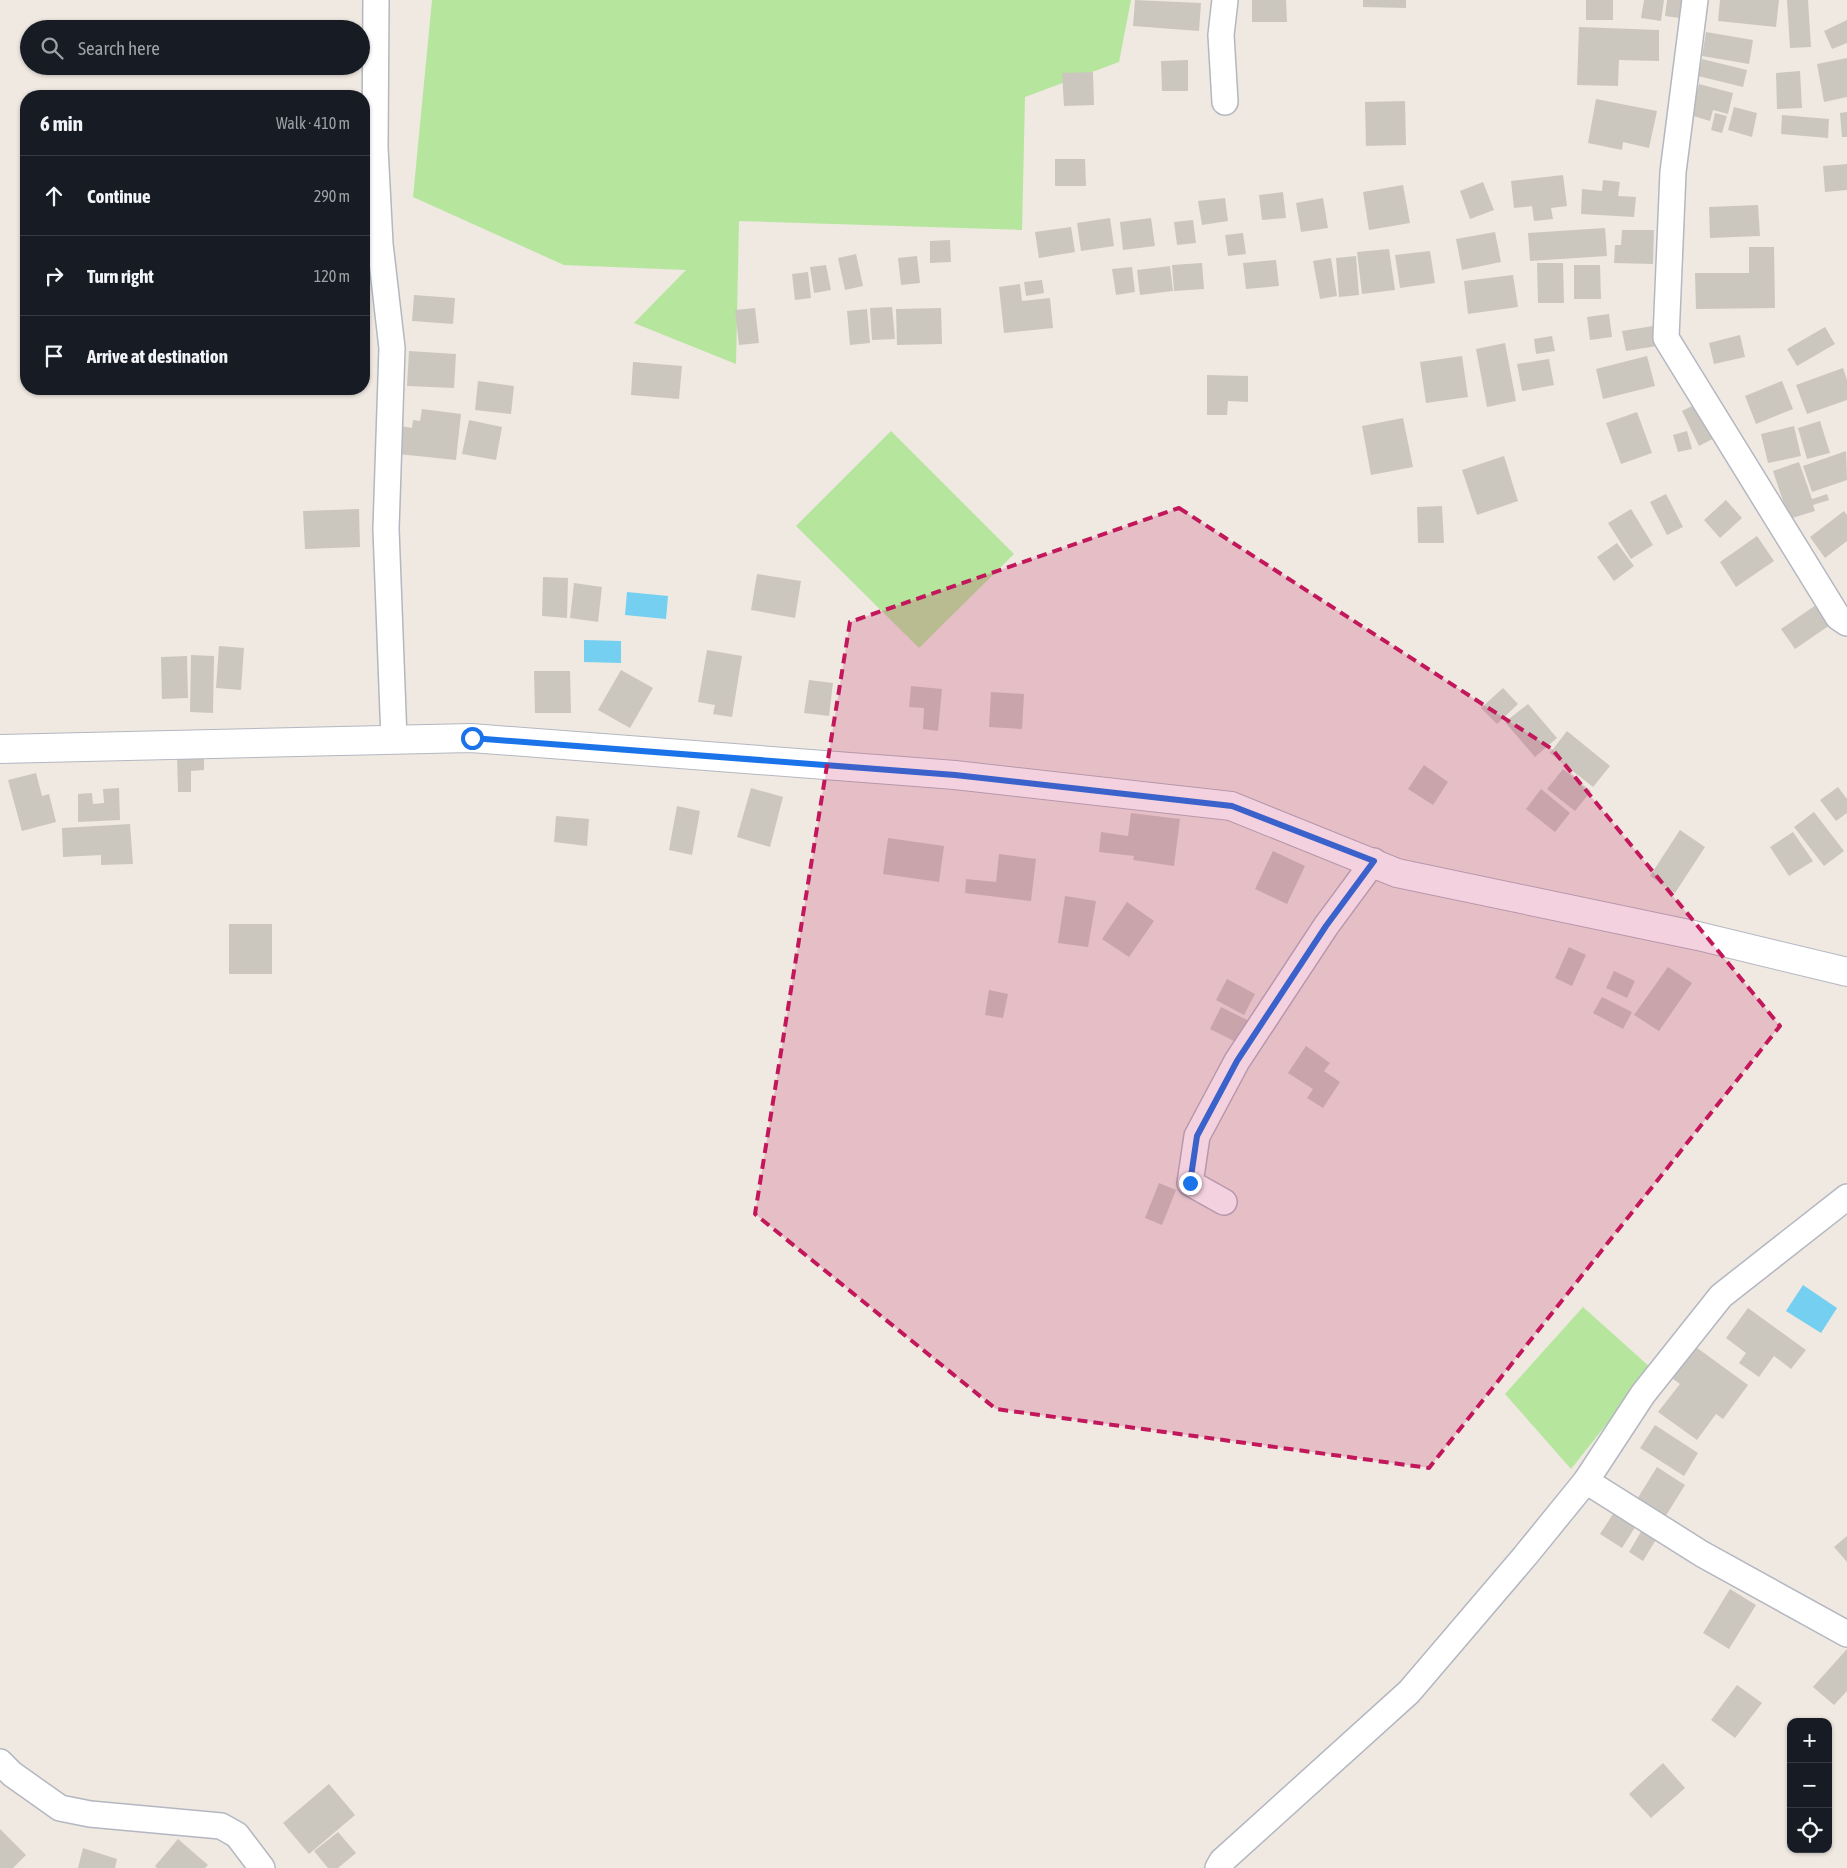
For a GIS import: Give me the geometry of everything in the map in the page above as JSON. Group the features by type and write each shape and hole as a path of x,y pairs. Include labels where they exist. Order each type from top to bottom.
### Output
{"street":[{"path":"376,0 375,148 380,244 392,348 386,528 394,740"},
{"path":"1225,0 1221,36 1225,102"},
{"path":"1695,0 1673,172 1666,338 1838,617 1847,623"},
{"path":"0,749 472,738 955,775 1232,806 1374,861 1397,872 1698,936 1847,972"},
{"path":"1224,1202 1190,1183 1197,1136 1237,1061 1326,926 1374,861"},
{"path":"1218,1868 1222,1861 1409,1692 1586,1481 1643,1394 1721,1296 1847,1197"},
{"path":"1586,1481 1702,1554 1847,1634"},
{"path":"0,1762 12,1774 60,1808 90,1814 221,1826 237,1836 262,1868"}],"highlighted area":[{"path":"1179,508 1552,749 1780,1026 1429,1468 996,1409 755,1214 850,622"}],"green space":[{"path":"432,0 1131,0 1119,62 1025,97 1022,230 739,221 736,364 634,323 686,270 564,265 413,197"},
{"path":"891,431 1014,554 919,648 796,526"},
{"path":"1583,1307 1651,1368 1571,1469 1505,1394"}],"water":[{"path":"627,592 668,596 666,619 625,615"},
{"path":"584,640 621,641 621,663 584,662"},
{"path":"1803,1285 1837,1308 1821,1333 1786,1311"}],"building":[{"path":"1135,0 1201,3 1199,31 1133,26"},
{"path":"1252,0 1286,0 1287,22 1252,22"},
{"path":"1363,0 1406,0 1406,8 1363,7"},
{"path":"1586,0 1613,0 1613,20 1586,20"},
{"path":"1644,0 1664,0 1661,21 1641,18"},
{"path":"1667,0 1689,0 1687,19 1665,16"},
{"path":"1720,0 1779,0 1776,27 1718,21"},
{"path":"1787,0 1808,0 1811,47 1790,48"},
{"path":"1847,20 1847,43 1832,49 1824,31"},
{"path":"1579,27 1659,30 1659,61 1619,60 1618,86 1577,85"},
{"path":"1706,32 1753,40 1749,64 1702,56"},
{"path":"1847,58 1847,97 1824,102 1817,64"},
{"path":"1702,59 1747,70 1743,87 1698,76"},
{"path":"1188,60 1188,91 1162,91 1161,61"},
{"path":"1800,71 1802,108 1777,109 1776,73"},
{"path":"1093,72 1094,105 1064,106 1062,73"},
{"path":"1699,84 1733,93 1728,114 1713,110 1710,121 1690,115"},
{"path":"1596,99 1657,111 1649,148 1623,142 1622,150 1588,143"},
{"path":"1405,101 1406,145 1366,146 1365,102"},
{"path":"1734,107 1757,113 1752,137 1728,130"},
{"path":"1847,112 1847,137 1842,137 1840,113"},
{"path":"1715,113 1727,116 1722,133 1711,130"},
{"path":"1782,115 1829,119 1828,138 1781,134"},
{"path":"1055,159 1085,159 1086,186 1055,186"},
{"path":"1847,164 1847,190 1825,192 1823,166"},
{"path":"1563,175 1567,206 1551,208 1553,219 1534,221 1532,206 1514,208 1511,181"},
{"path":"1603,180 1620,182 1618,196 1636,197 1634,217 1581,214 1582,189 1602,191"},
{"path":"1483,182 1494,210 1470,219 1460,191"},
{"path":"1403,185 1410,223 1369,230 1363,192"},
{"path":"1283,192 1286,218 1262,220 1259,195"},
{"path":"1225,198 1228,221 1202,225 1198,201"},
{"path":"1323,198 1328,228 1301,232 1296,203"},
{"path":"1758,205 1760,236 1710,238 1709,207"},
{"path":"1110,218 1114,246 1081,251 1077,223"},
{"path":"1151,218 1155,246 1123,250 1120,222"},
{"path":"1193,220 1196,243 1177,245 1174,222"},
{"path":"1071,227 1075,252 1039,258 1035,232"},
{"path":"1605,228 1607,256 1530,261 1528,233"},
{"path":"1622,230 1654,230 1653,264 1614,263 1615,245 1621,245"},
{"path":"1495,232 1501,262 1462,270 1456,239"},
{"path":"1243,233 1246,254 1228,256 1225,235"},
{"path":"950,240 951,262 930,263 930,241"},
{"path":"1749,247 1774,247 1775,308 1696,309 1695,273 1749,273"},
{"path":"1389,249 1395,290 1362,294 1357,252"},
{"path":"1430,251 1435,283 1400,288 1395,255"},
{"path":"856,254 863,286 845,290 838,258"},
{"path":"917,256 920,283 901,285 898,258"},
{"path":"1356,256 1359,295 1339,297 1336,258"},
{"path":"1331,258 1337,296 1320,299 1313,261"},
{"path":"1276,260 1279,286 1246,289 1243,263"},
{"path":"1202,263 1204,289 1174,291 1172,265"},
{"path":"1537,263 1563,263 1564,303 1538,303"},
{"path":"826,265 831,290 814,293 810,267"},
{"path":"1574,265 1600,265 1601,299 1574,299"},
{"path":"1170,266 1173,291 1140,295 1137,270"},
{"path":"1132,267 1135,292 1116,295 1112,269"},
{"path":"808,272 811,298 795,300 792,274"},
{"path":"1513,275 1518,307 1468,314 1464,281"},
{"path":"1042,280 1044,293 1026,296 1024,282"},
{"path":"1020,284 1022,301 1050,298 1053,328 1004,333 999,287"},
{"path":"414,295 455,298 453,324 412,321"},
{"path":"892,307 895,339 872,340 870,308"},
{"path":"755,308 759,343 739,345 735,310"},
{"path":"941,308 942,344 897,345 896,309"},
{"path":"867,309 870,343 850,345 847,311"},
{"path":"1609,314 1612,337 1590,340 1587,317"},
{"path":"1653,326 1657,346 1626,351 1622,331"},
{"path":"1825,327 1835,344 1797,366 1787,349"},
{"path":"1740,335 1745,357 1714,364 1709,343"},
{"path":"1552,336 1555,351 1536,354 1534,339"},
{"path":"1505,343 1516,401 1487,407 1476,349"},
{"path":"409,351 456,354 454,388 407,386"},
{"path":"1462,356 1468,397 1426,403 1420,362"},
{"path":"1647,356 1655,386 1603,399 1596,369"},
{"path":"1549,359 1554,385 1522,391 1517,364"},
{"path":"633,362 682,366 679,399 631,395"},
{"path":"1843,368 1847,380 1847,400 1807,414 1796,385"},
{"path":"1207,375 1248,376 1248,402 1228,401 1227,415 1207,415"},
{"path":"478,381 514,386 511,414 475,410"},
{"path":"1782,381 1793,409 1756,424 1745,396"},
{"path":"1702,401 1720,435 1699,446 1682,411"},
{"path":"422,409 461,414 456,460 398,454 401,426 412,428 413,420 420,421"},
{"path":"1637,412 1652,453 1621,464 1606,423"},
{"path":"1403,418 1413,467 1371,475 1362,426"},
{"path":"469,420 502,427 496,460 462,454"},
{"path":"1820,421 1830,453 1807,459 1798,428"},
{"path":"1794,426 1801,456 1768,463 1761,434"},
{"path":"1687,431 1692,449 1678,452 1673,435"},
{"path":"1846,451 1847,480 1812,492 1803,466"},
{"path":"1504,456 1518,501 1477,515 1462,470"},
{"path":"1799,462 1812,499 1827,494 1829,500 1813,505 1815,511 1789,519 1773,471"},
{"path":"1666,494 1683,527 1667,535 1650,502"},
{"path":"1726,500 1742,518 1720,538 1704,520"},
{"path":"1442,506 1444,543 1418,543 1417,507"},
{"path":"359,509 360,547 305,549 303,511"},
{"path":"1631,509 1653,545 1631,559 1608,523"},
{"path":"1844,511 1847,515 1847,541 1825,558 1810,537"},
{"path":"1757,536 1774,561 1736,587 1720,562"},
{"path":"1617,543 1634,566 1614,581 1597,557"},
{"path":"757,574 801,581 795,618 751,610"},
{"path":"543,577 568,578 567,618 542,616"},
{"path":"574,583 602,587 598,622 570,618"},
{"path":"1816,605 1830,625 1795,649 1781,629"},
{"path":"219,646 244,648 241,690 216,688"},
{"path":"707,650 742,656 732,717 713,714 715,705 698,702"},
{"path":"191,655 214,656 213,713 190,712"},
{"path":"187,656 188,698 162,699 161,657"},
{"path":"621,670 653,688 630,728 598,710"},
{"path":"534,671 570,671 571,713 535,713"},
{"path":"809,680 833,683 829,716 804,713"},
{"path":"911,686 942,689 938,731 923,729 924,708 909,707"},
{"path":"1503,688 1518,704 1497,724 1481,708"},
{"path":"991,692 1024,694 1022,729 989,727"},
{"path":"1528,704 1557,738 1535,757 1505,722"},
{"path":"1567,731 1610,766 1593,787 1550,753"},
{"path":"177,755 204,755 204,770 191,771 191,792 178,792"},
{"path":"1424,765 1448,782 1433,805 1408,789"},
{"path":"1563,769 1591,791 1575,811 1547,789"},
{"path":"36,773 42,796 49,794 56,822 22,831 8,780"},
{"path":"1838,787 1847,799 1847,813 1836,821 1820,800"},
{"path":"119,788 120,820 78,822 78,794 92,793 93,804 104,803 103,789"},
{"path":"751,788 783,797 770,847 737,837"},
{"path":"1541,789 1570,813 1555,832 1526,809"},
{"path":"677,806 700,811 692,855 669,850"},
{"path":"1814,812 1844,851 1824,866 1794,827"},
{"path":"1131,813 1180,819 1174,866 1133,860 1134,856 1099,852 1101,832 1128,836"},
{"path":"556,816 589,819 587,846 554,842"},
{"path":"130,824 133,864 101,865 101,855 63,857 62,828"},
{"path":"1680,830 1705,847 1675,893 1650,876"},
{"path":"1793,832 1813,861 1789,876 1770,847"},
{"path":"888,838 944,846 939,882 883,874"},
{"path":"1273,851 1305,866 1287,904 1255,889"},
{"path":"999,854 1036,859 1031,901 965,893 966,879 996,882"},
{"path":"1065,896 1096,901 1088,947 1058,943"},
{"path":"1127,902 1154,921 1129,957 1102,939"},
{"path":"229,924 272,924 272,974 229,974"},
{"path":"1569,947 1586,955 1572,986 1555,978"},
{"path":"1668,967 1692,983 1659,1031 1634,1015"},
{"path":"1614,971 1635,981 1627,998 1606,988"},
{"path":"1227,979 1255,994 1244,1015 1216,1000"},
{"path":"989,990 1008,994 1003,1018 985,1015"},
{"path":"1602,997 1632,1012 1623,1029 1593,1013"},
{"path":"1221,1007 1251,1022 1240,1044 1210,1029"},
{"path":"1306,1046 1330,1063 1324,1071 1340,1082 1323,1108 1307,1098 1313,1089 1288,1073"},
{"path":"1159,1183 1176,1190 1162,1225 1145,1218"},
{"path":"1748,1308 1806,1350 1791,1369 1774,1356 1759,1377 1739,1363 1746,1353 1726,1338"},
{"path":"1689,1342 1748,1385 1723,1419 1716,1414 1697,1440 1658,1412 1680,1384 1666,1374"},
{"path":"1655,1425 1698,1453 1684,1476 1640,1448"},
{"path":"1657,1467 1685,1485 1662,1522 1634,1504"},
{"path":"1615,1511 1637,1524 1622,1548 1600,1534"},
{"path":"1645,1525 1660,1533 1643,1561 1629,1552"},
{"path":"1847,1536 1847,1562 1834,1547"},
{"path":"1730,1589 1756,1605 1729,1649 1703,1633"},
{"path":"1847,1649 1847,1691 1834,1705 1813,1687"},
{"path":"1737,1685 1762,1703 1735,1738 1711,1720"},
{"path":"1663,1763 1685,1788 1651,1818 1629,1794"},
{"path":"329,1784 355,1815 309,1854 283,1823"},
{"path":"0,1829 26,1855 13,1868 0,1868"},
{"path":"338,1832 356,1853 338,1868 328,1868 314,1851"},
{"path":"178,1839 208,1865 205,1868 157,1868 155,1866"},
{"path":"83,1848 117,1859 115,1868 78,1868"}],"route":[{"path":"472,738 955,775 1232,806 1374,861 1326,926 1237,1061 1197,1136 1190,1183"}]}
